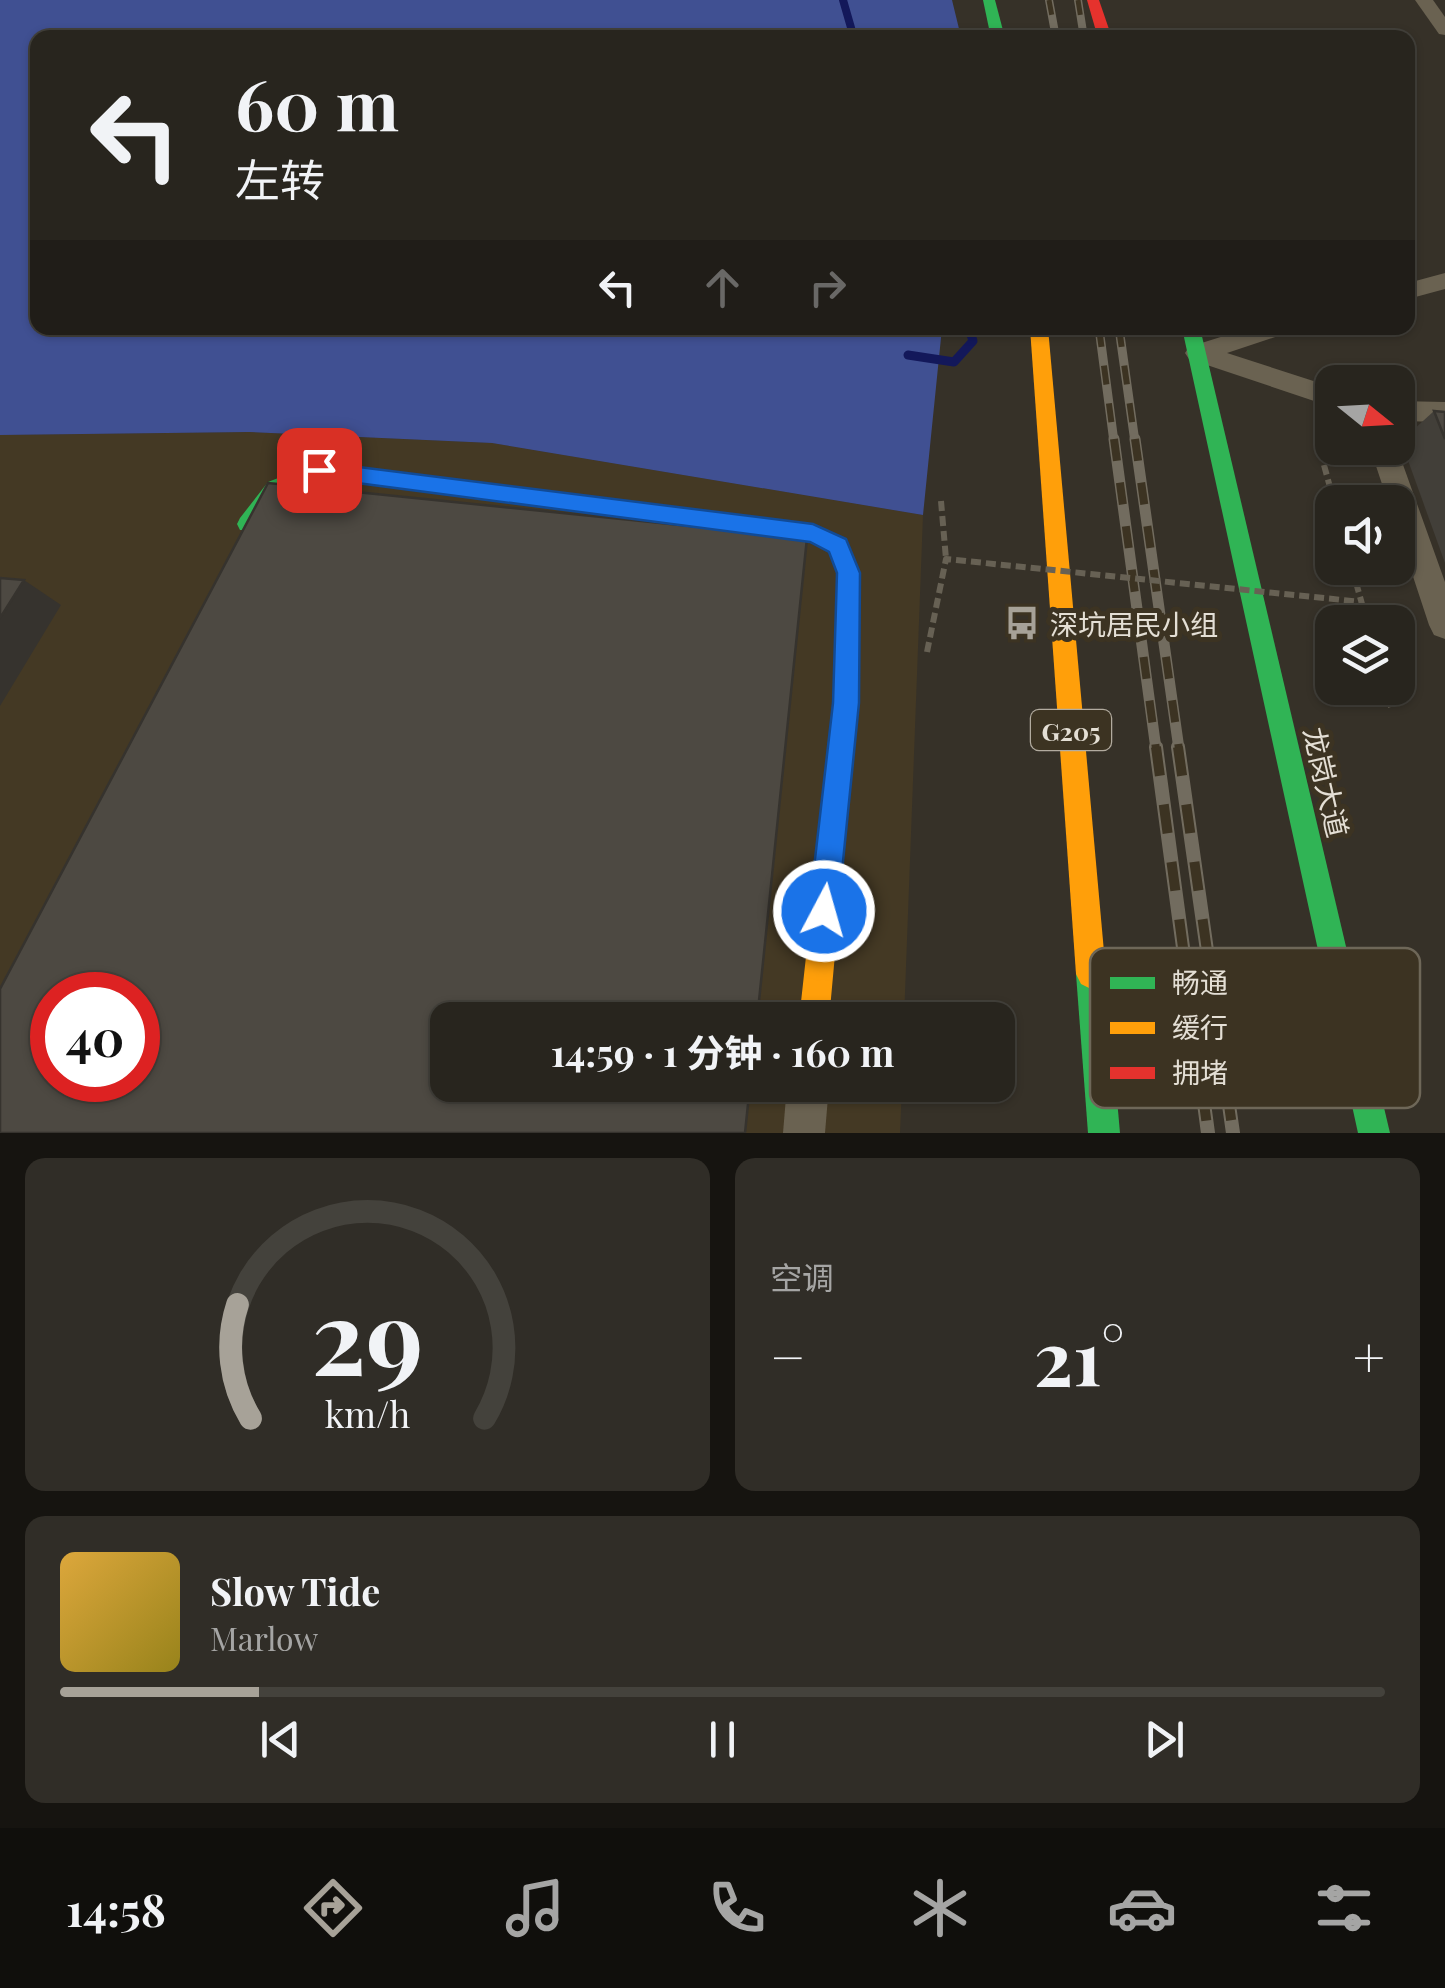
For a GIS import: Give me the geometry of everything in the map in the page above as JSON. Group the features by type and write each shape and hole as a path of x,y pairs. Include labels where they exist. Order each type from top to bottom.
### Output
{"main road":[{"path":"989,0 996,30"},
{"path":"1093,0 1102,30"},
{"name":"G205","path":"1040,335 1090,960"},
{"name":"龙岗大道","path":"1194,340 1332,948"},
{"path":"239,541 275,488 319,470 813,533 838,546 849,573 846,703 816,1002"},
{"name":"G205","path":"1102,1108 1104,1133"},
{"name":"龙岗大道","path":"1368,1108 1374,1133"}],"street":[{"path":"1424,0 1445,30"},
{"path":"1415,289 1445,281"},
{"path":"1194,340 1228,335"},
{"path":"1194,340 1315,390"},
{"path":"1415,411 1445,412"},
{"path":"1389,465 1445,625"},
{"path":"804,1133 807,1102"}],"path":[{"path":"1324,465 1329,485"},
{"path":"926,652 946,558 941,501"},
{"path":"946,558 1362,602"},
{"path":"1357,585 1363,605"}],"shaded area":[{"path":"0,0 952,0 959,30 30,30 30,335 941,335 923,515 492,443 249,432 0,435"},
{"path":"249,432 492,443 923,515 905,1002 430,1002 430,1102 901,1102 900,1133 0,1133 0,435"}],"building":[{"path":"1434,411 1445,412 1445,439"},
{"path":"268,483 807,538 759,1002 430,1002 430,1102 748,1102 745,1133 0,1133 0,989"},
{"path":"0,578 24,580 0,618"}],"waterway":[{"path":"843,0 852,30"},
{"path":"908,355 954,362 973,341 971,335"}],"railway":[{"path":"1049,0 1055,30"},
{"path":"1078,0 1083,30"},
{"path":"1100,335 1114,442"},
{"path":"1120,335 1135,442"},
{"path":"1114,439 1156,749"},
{"path":"1135,439 1179,749"},
{"path":"1156,747 1183,948"},
{"path":"1178,747 1207,948"},
{"path":"1205,1108 1208,1133"},
{"path":"1229,1108 1233,1133"}],"traffic: fast":[{"path":"989,0 996,30"},
{"path":"1193,335 1332,948"},
{"path":"248,524 275,488 319,470 815,534"},
{"path":"1102,1108 1104,1133"},
{"path":"1368,1108 1374,1133"}],"traffic: slow":[{"path":"1040,335 1090,962"},
{"path":"815,534 838,546 849,573 846,703 816,1002"}],"traffic: jam":[{"path":"1093,0 1102,30"}],"place":[{"name":"深坑居民小组","path":"1022,623"}],"route":[{"path":"319,470 813,533 838,546 849,573 846,703 824,911"}]}
